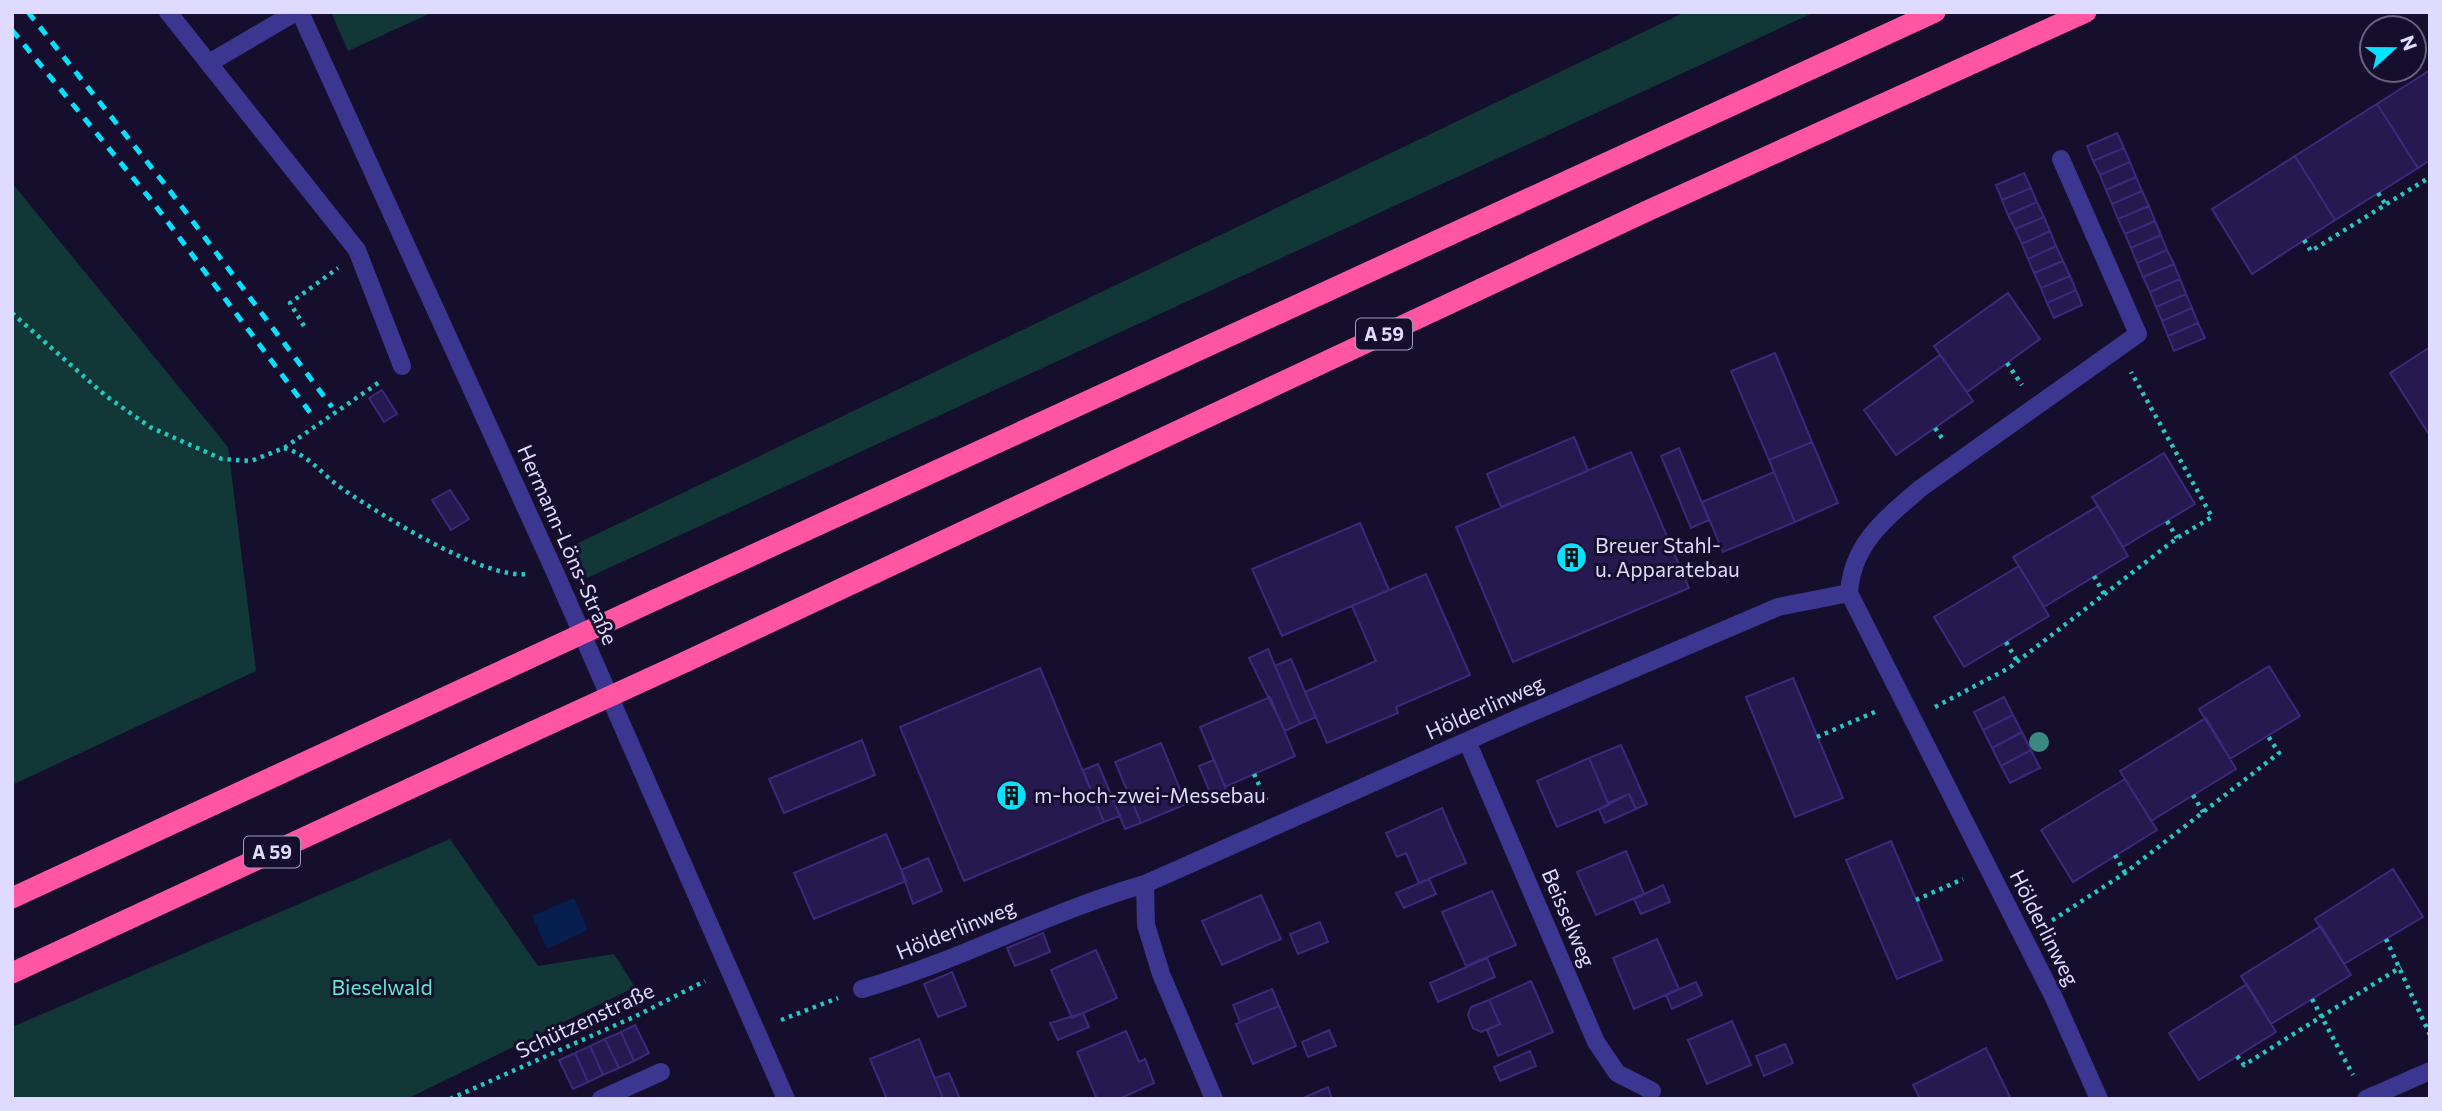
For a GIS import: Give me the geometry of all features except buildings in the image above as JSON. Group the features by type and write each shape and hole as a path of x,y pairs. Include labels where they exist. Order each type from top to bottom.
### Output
{"highway":[{"path":"12,898 657,598 1935,12"},
{"name":"A 59","path":"12,973 685,662 1647,211 2086,12"}],"street":[{"path":"168,12 357,250 402,366"},
{"path":"209,63 298,12"},
{"name":"Hermann-Löns-Straße","path":"298,12 554,570 786,1099"},
{"path":"1849,593 1850,570 1863,545 1892,512 1921,488 2138,334 2061,159"},
{"name":"Hölderlinweg","path":"862,989 905,976 1086,901 1145,884 1778,607 1849,593 2024,938 2099,1099"},
{"name":"Beisselweg","path":"1467,741 1596,1042 1617,1073 1652,1091"},
{"path":"1145,884 1146,925 1161,974 1214,1099"},
{"path":"2366,1099 2430,1071"},
{"path":"601,1099 661,1072"}],"path":[{"path":"2304,240 2311,251 2430,177"},
{"path":"2378,193 2386,205"},
{"path":"304,326 290,303 346,262"},
{"path":"12,313 106,396 150,427 222,458 251,461 284,448 402,366"},
{"path":"1913,719 2017,661 2178,538 2212,517 2118,348"},
{"path":"284,448 302,453 342,489 440,547 489,567 519,575 554,570"},
{"path":"2167,521 2178,538"},
{"path":"2094,576 2104,594"},
{"path":"2006,642 2017,661"},
{"path":"1817,737 1903,699"},
{"path":"2024,938 2125,873 2279,753 2268,736"},
{"path":"2193,795 2203,812"},
{"path":"2115,856 2125,873"},
{"path":"1916,900 1989,868"},
{"path":"2386,939 2430,1035"},
{"path":"2237,1056 2244,1065 2401,967"},
{"name":"Schützenstraße","path":"450,1099 636,1016 730,968"},
{"path":"2312,999 2366,1099"},
{"path":"784,1019 811,1008"}],"green space":[{"path":"331,12 433,12 348,51"},
{"path":"1685,12 1815,12 587,578 572,546"},
{"path":"12,183 228,447 256,671 12,785"},
{"name":"Bieselwald","path":"450,839 538,966 614,954 635,987 407,1099 12,1099 12,1027"}],"water":[{"path":"574,898 588,930 547,949 532,916"}],"railway":[{"path":"28,12 167,187 332,407"},
{"path":"12,30 152,201 315,419"}],"place":[{"name":"Breuer Stahl- u. Apparatebau","path":"1572,558"},
{"name":"m-hoch-zwei-Messebau","path":"1011,796"}]}
